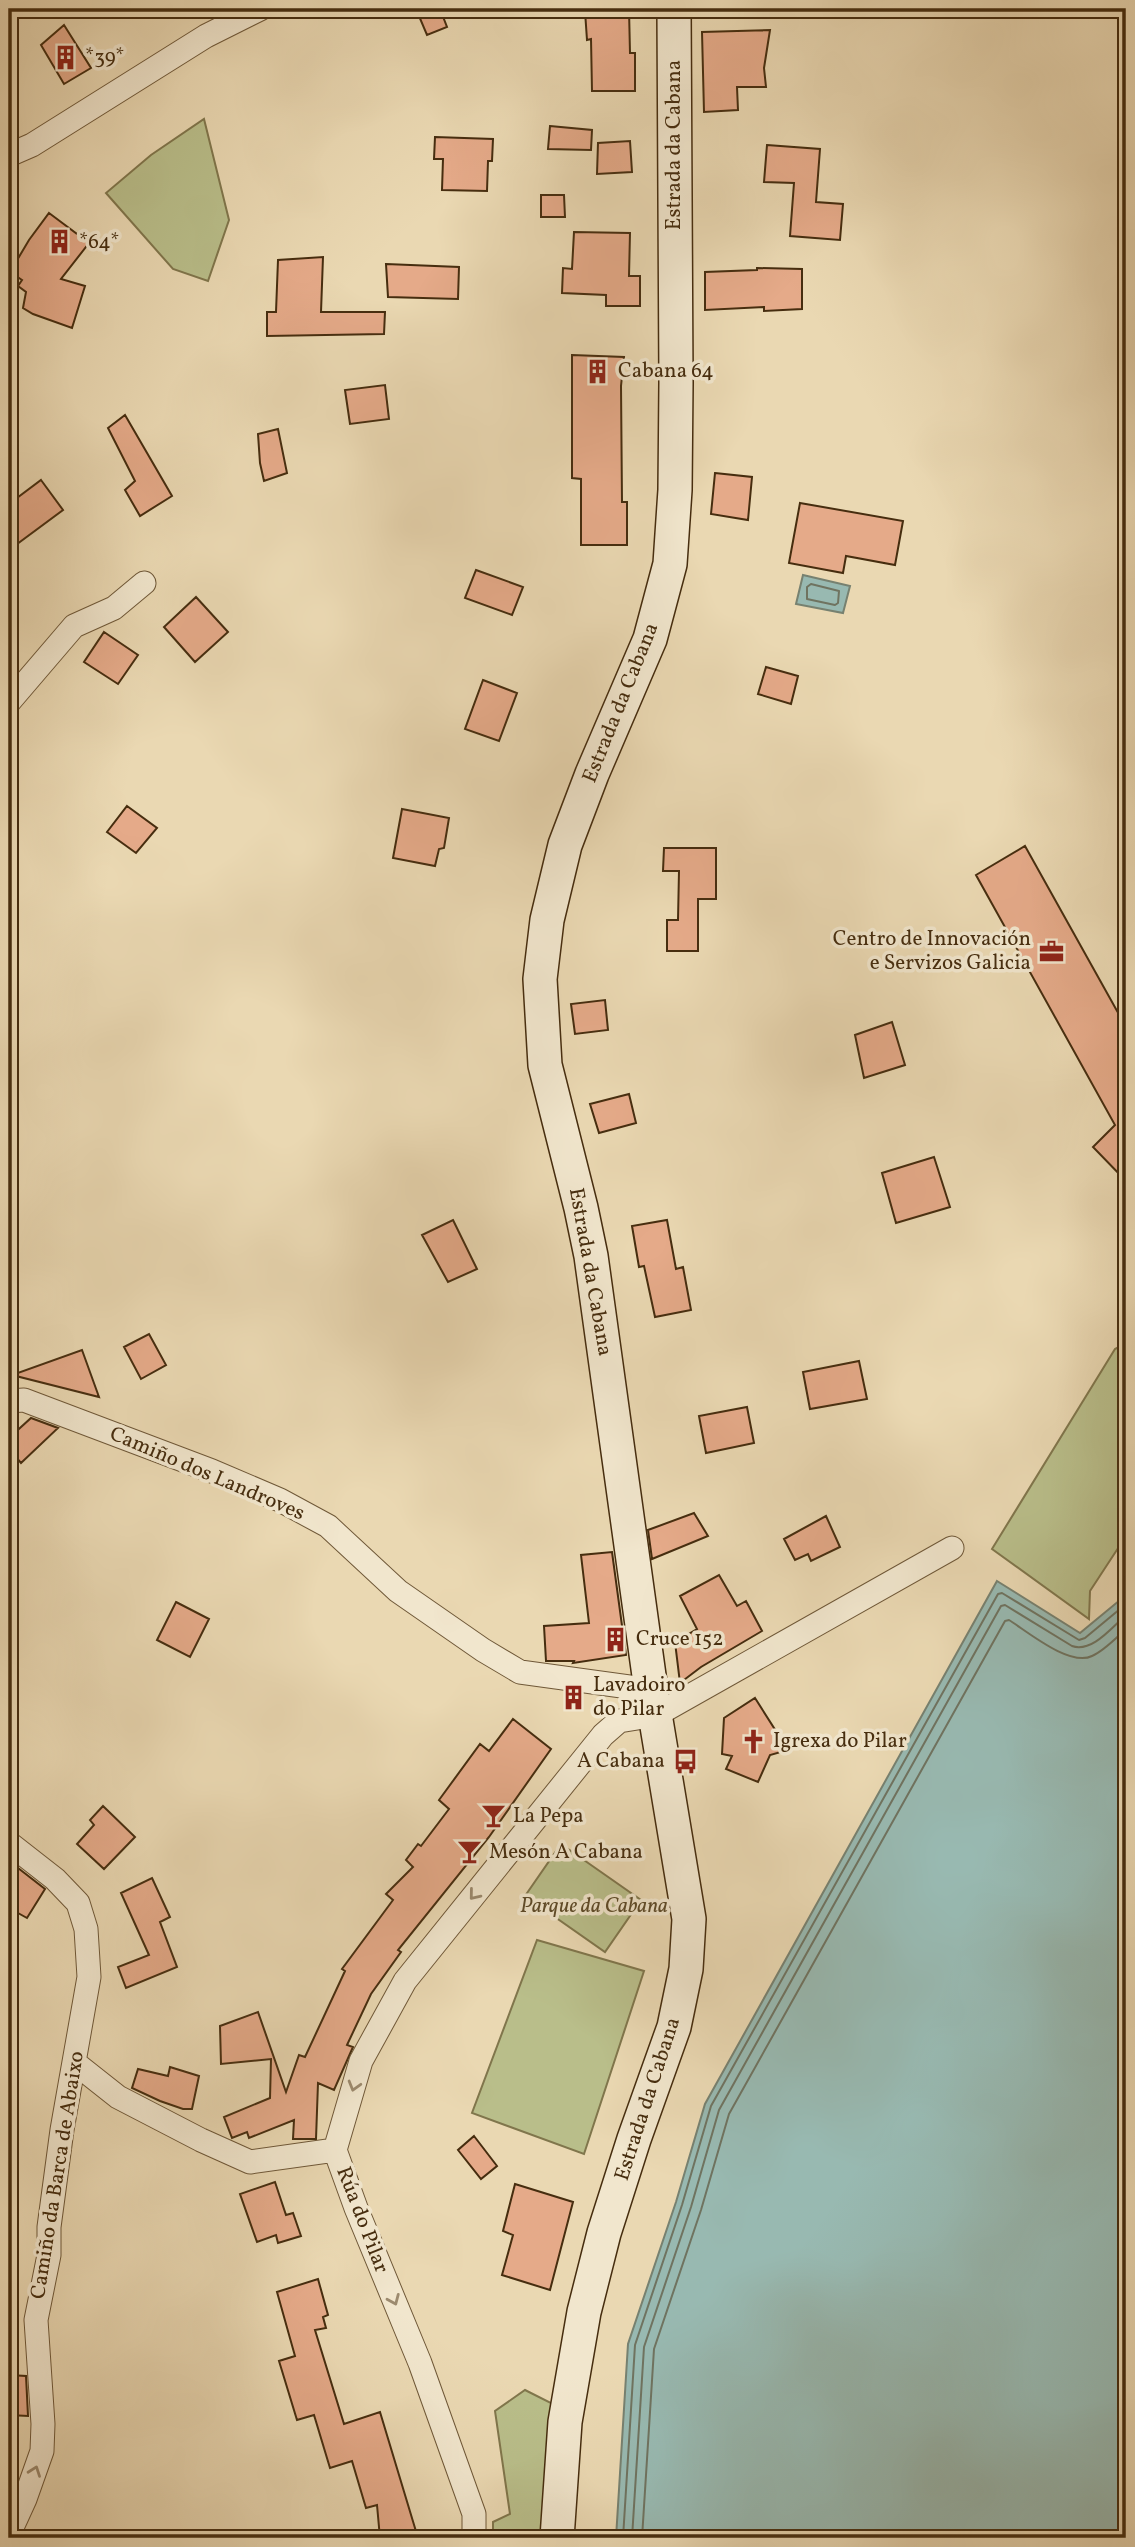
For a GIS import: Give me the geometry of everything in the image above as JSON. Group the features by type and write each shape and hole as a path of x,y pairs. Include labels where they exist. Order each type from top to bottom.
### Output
{"main road":[{"name":"Estrada da Cabana","path":"557,2538 565,2422 584,2312 604,2233 626,2163 674,2028 686,1969 689,1919 654,1703 590,1256 581,1208 545,1065 540,979 547,920 565,845 592,774 650,639 670,564 675,490 676,383 674,9"}],"street":[{"path":"9,155 32,145 206,36 260,9"},
{"path":"9,702 74,626 114,608 144,583"},
{"name":"Camiño dos Landroves","path":"9,1401 24,1401 212,1471 280,1500 328,1527 398,1591 482,1650 520,1672 654,1703"},
{"path":"654,1703 952,1548"},
{"name":"Rúa do Pilar","path":"474,2538 474,2514 420,2363 335,2150 361,2061 405,1981 603,1735 619,1721 654,1703"},
{"name":"Camiño da Barca de Abaixo","path":"9,1843 55,1878 78,1903 86,1929 89,1977 62,2130 51,2213 49,2255 36,2320 43,2424 42,2451 9,2534"},
{"path":"75,2063 118,2097 250,2162 335,2150"}],"green space":[{"path":"204,119 229,220 208,281 173,269 106,193 151,155"},
{"path":"1126,1343 1126,1536 1090,1591 1089,1619 992,1549 1115,1349"},
{"name":"Parque da Cabana","path":"561,1844 641,1900 605,1952 525,1896"},
{"path":"537,1940 644,1971 584,2154 472,2113"},
{"path":"525,2390 555,2405 544,2538 493,2538 493,2522 510,2514 495,2411"}],"water":[{"path":"803,575 850,586 843,613 796,604"},
{"path":"997,1581 1080,1633 1126,1595 1126,2538 616,2538 628,2344 676,2202 705,2104"}],"building":[{"path":"416,9 440,9 447,27 427,35"},
{"path":"629,9 630,53 635,53 635,91 592,91 591,39 587,40 585,11"},
{"name":"*39*","path":"64,25 91,68 64,84 41,45"},
{"path":"770,30 764,68 766,87 737,87 738,110 704,112 702,32"},
{"path":"550,126 592,130 591,150 548,149"},
{"path":"435,137 493,139 492,161 488,161 487,191 442,190 443,159 434,159"},
{"path":"630,141 632,172 597,174 598,143"},
{"path":"767,145 820,149 816,202 843,204 840,240 790,236 794,183 764,182"},
{"path":"541,195 564,195 565,217 541,217"},
{"path":"49,213 89,243 61,279 85,286 72,328 23,308 26,292 18,286 22,280 10,272"},
{"path":"574,232 630,233 629,276 640,276 640,306 606,306 606,295 562,293 563,268 572,269"},
{"path":"323,257 321,312 385,312 384,334 267,336 267,312 276,312 278,260"},
{"path":"386,264 459,267 458,299 388,297"},
{"path":"757,268 802,269 802,309 764,311 764,307 705,310 705,272"},
{"path":"572,355 624,357 621,386 622,502 627,502 627,545 581,545 581,479 572,478"},
{"path":"385,385 389,419 350,424 345,390"},
{"path":"125,415 172,496 140,516 125,490 135,481 108,428"},
{"path":"278,429 287,473 264,481 258,434"},
{"path":"715,473 752,477 748,520 711,514"},
{"path":"41,480 63,510 9,550 9,504"},
{"path":"800,503 903,521 895,565 846,556 843,573 789,563"},
{"path":"476,570 523,587 512,615 465,598"},
{"path":"196,597 228,632 195,662 164,627"},
{"path":"104,632 138,655 118,684 84,662"},
{"path":"766,667 798,676 791,704 758,694"},
{"path":"483,680 517,693 499,741 465,729"},
{"path":"127,806 157,828 136,853 107,832"},
{"path":"402,809 449,818 444,848 439,849 435,866 393,858"},
{"name":"Centro de Innovación e Servizos Galicia","path":"1025,846 1126,1027 1126,1181 1093,1147 1115,1125 976,875"},
{"path":"664,848 716,848 716,899 698,899 698,951 667,951 667,920 678,920 679,871 663,871"},
{"path":"605,1000 608,1030 575,1034 571,1004"},
{"path":"892,1022 905,1065 864,1078 855,1035"},
{"path":"629,1094 636,1123 599,1133 590,1104"},
{"path":"934,1157 950,1207 896,1223 882,1173"},
{"path":"453,1220 477,1269 448,1282 422,1235"},
{"path":"667,1220 676,1269 683,1267 691,1310 655,1317 644,1266 639,1267 632,1226"},
{"path":"149,1334 166,1365 141,1379 124,1347"},
{"path":"82,1350 99,1397 12,1375"},
{"path":"859,1361 867,1399 810,1409 803,1372"},
{"path":"747,1407 754,1443 706,1453 699,1416"},
{"path":"31,1418 58,1428 21,1463 9,1449 9,1438"},
{"path":"694,1513 708,1536 652,1559 648,1530"},
{"path":"826,1516 840,1547 811,1561 808,1554 795,1560 784,1539"},
{"path":"612,1552 626,1655 573,1663 574,1661 546,1661 544,1626 589,1623 581,1555"},
{"path":"719,1575 737,1606 746,1601 762,1631 701,1667 680,1683 675,1642 697,1629 680,1596"},
{"path":"176,1602 209,1619 190,1657 157,1640"},
{"name":"Igrexa do Pilar","path":"755,1698 788,1750 770,1755 758,1782 726,1769 732,1756 722,1754 724,1718"},
{"path":"513,1719 551,1749 489,1837 398,1950 401,1952 371,1994 347,2045 353,2047 334,2090 318,2083 316,2139 293,2139 294,2120 249,2138 247,2132 232,2138 224,2117 270,2098 271,2059 221,2064 220,2026 258,2012 286,2092 299,2055 305,2057 345,1971 342,1969 393,1900 386,1894 413,1867 406,1860 418,1844 421,1846 449,1809 439,1800 480,1744 489,1751"},
{"path":"103,1806 135,1837 104,1869 77,1844 94,1825 90,1820"},
{"path":"9,1861 45,1889 27,1918 9,1908"},
{"path":"152,1878 170,1917 160,1922 177,1967 126,1988 118,1967 149,1955 121,1893"},
{"path":"170,2067 199,2076 192,2109 183,2109 160,2101 132,2088 138,2069 168,2076"},
{"path":"474,2136 497,2166 481,2179 458,2150"},
{"path":"275,2182 286,2215 293,2213 301,2236 278,2243 276,2235 257,2242 240,2194"},
{"path":"515,2184 573,2202 550,2290 502,2275 513,2235 503,2231"},
{"path":"318,2279 328,2315 323,2317 326,2328 315,2330 344,2424 380,2412 418,2538 380,2538 377,2505 366,2508 352,2461 330,2468 314,2415 297,2420 279,2361 295,2356 277,2292"},
{"path":"9,2375 26,2376 28,2416 9,2415"}],"place":[{"name":"*39*","path":"65,57"},
{"name":"*64*","path":"59,242"},
{"name":"Cabana 64","path":"598,371"},
{"name":"Centro de Innovación e Servizos Galicia","path":"1051,951"},
{"name":"Cruce 152","path":"616,1639"},
{"name":"Lavadoiro do Pilar","path":"573,1697"},
{"name":"Igrexa do Pilar","path":"753,1741"},
{"name":"A Cabana","path":"685,1761"},
{"name":"La Pepa","path":"493,1816"},
{"name":"Mesón A Cabana","path":"469,1852"}]}
